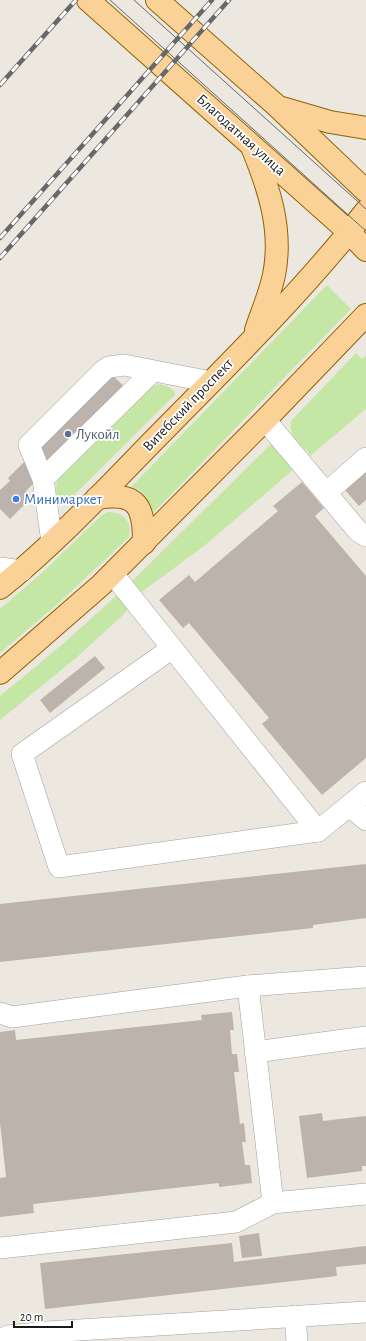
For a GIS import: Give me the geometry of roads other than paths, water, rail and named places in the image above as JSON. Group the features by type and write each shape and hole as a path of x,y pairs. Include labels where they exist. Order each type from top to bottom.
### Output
{"main road":[{"name":"Благодатная улица","path":"88,0 349,232 366,250"},
{"path":"157,0 277,106 366,191"},
{"path":"277,106 330,122 366,128"},
{"path":"251,144 268,189 277,232 274,275 252,340"},
{"name":"Витебский проспект","path":"0,588 22,571 97,498 252,340 349,232 366,210"},
{"path":"0,673 113,574 266,420 366,315"},
{"path":"97,498 114,495 128,498 137,507 144,520 144,543"}],"lane":[{"path":"52,542 43,479 29,445 99,375 109,367 124,366 211,382"},
{"path":"43,479 152,372"},
{"path":"266,420 358,531 366,536"},
{"path":"327,492 366,458"},
{"path":"0,568 22,571"},
{"path":"113,574 171,649 318,831"},
{"path":"171,649 22,754 60,867 318,831 366,792"},
{"path":"349,806 366,820"},
{"path":"0,1013 12,1017 248,986 366,977"},
{"path":"248,986 273,1203"},
{"path":"255,1052 366,1037"},
{"path":"0,1248 236,1222 273,1203 366,1194"},
{"path":"0,1340 8,1336 47,1332 366,1312"},
{"path":"295,1316 297,1341"}],"tram line":[{"path":"110,0 366,231"},
{"path":"134,0 366,209"}],"railway":[{"path":"0,85 76,0"},
{"path":"0,238 212,0"},
{"path":"0,258 229,0"}],"place":[{"name":"Лукойл","path":"68,434"},
{"name":"Минимаркет","path":"16,499"}]}
